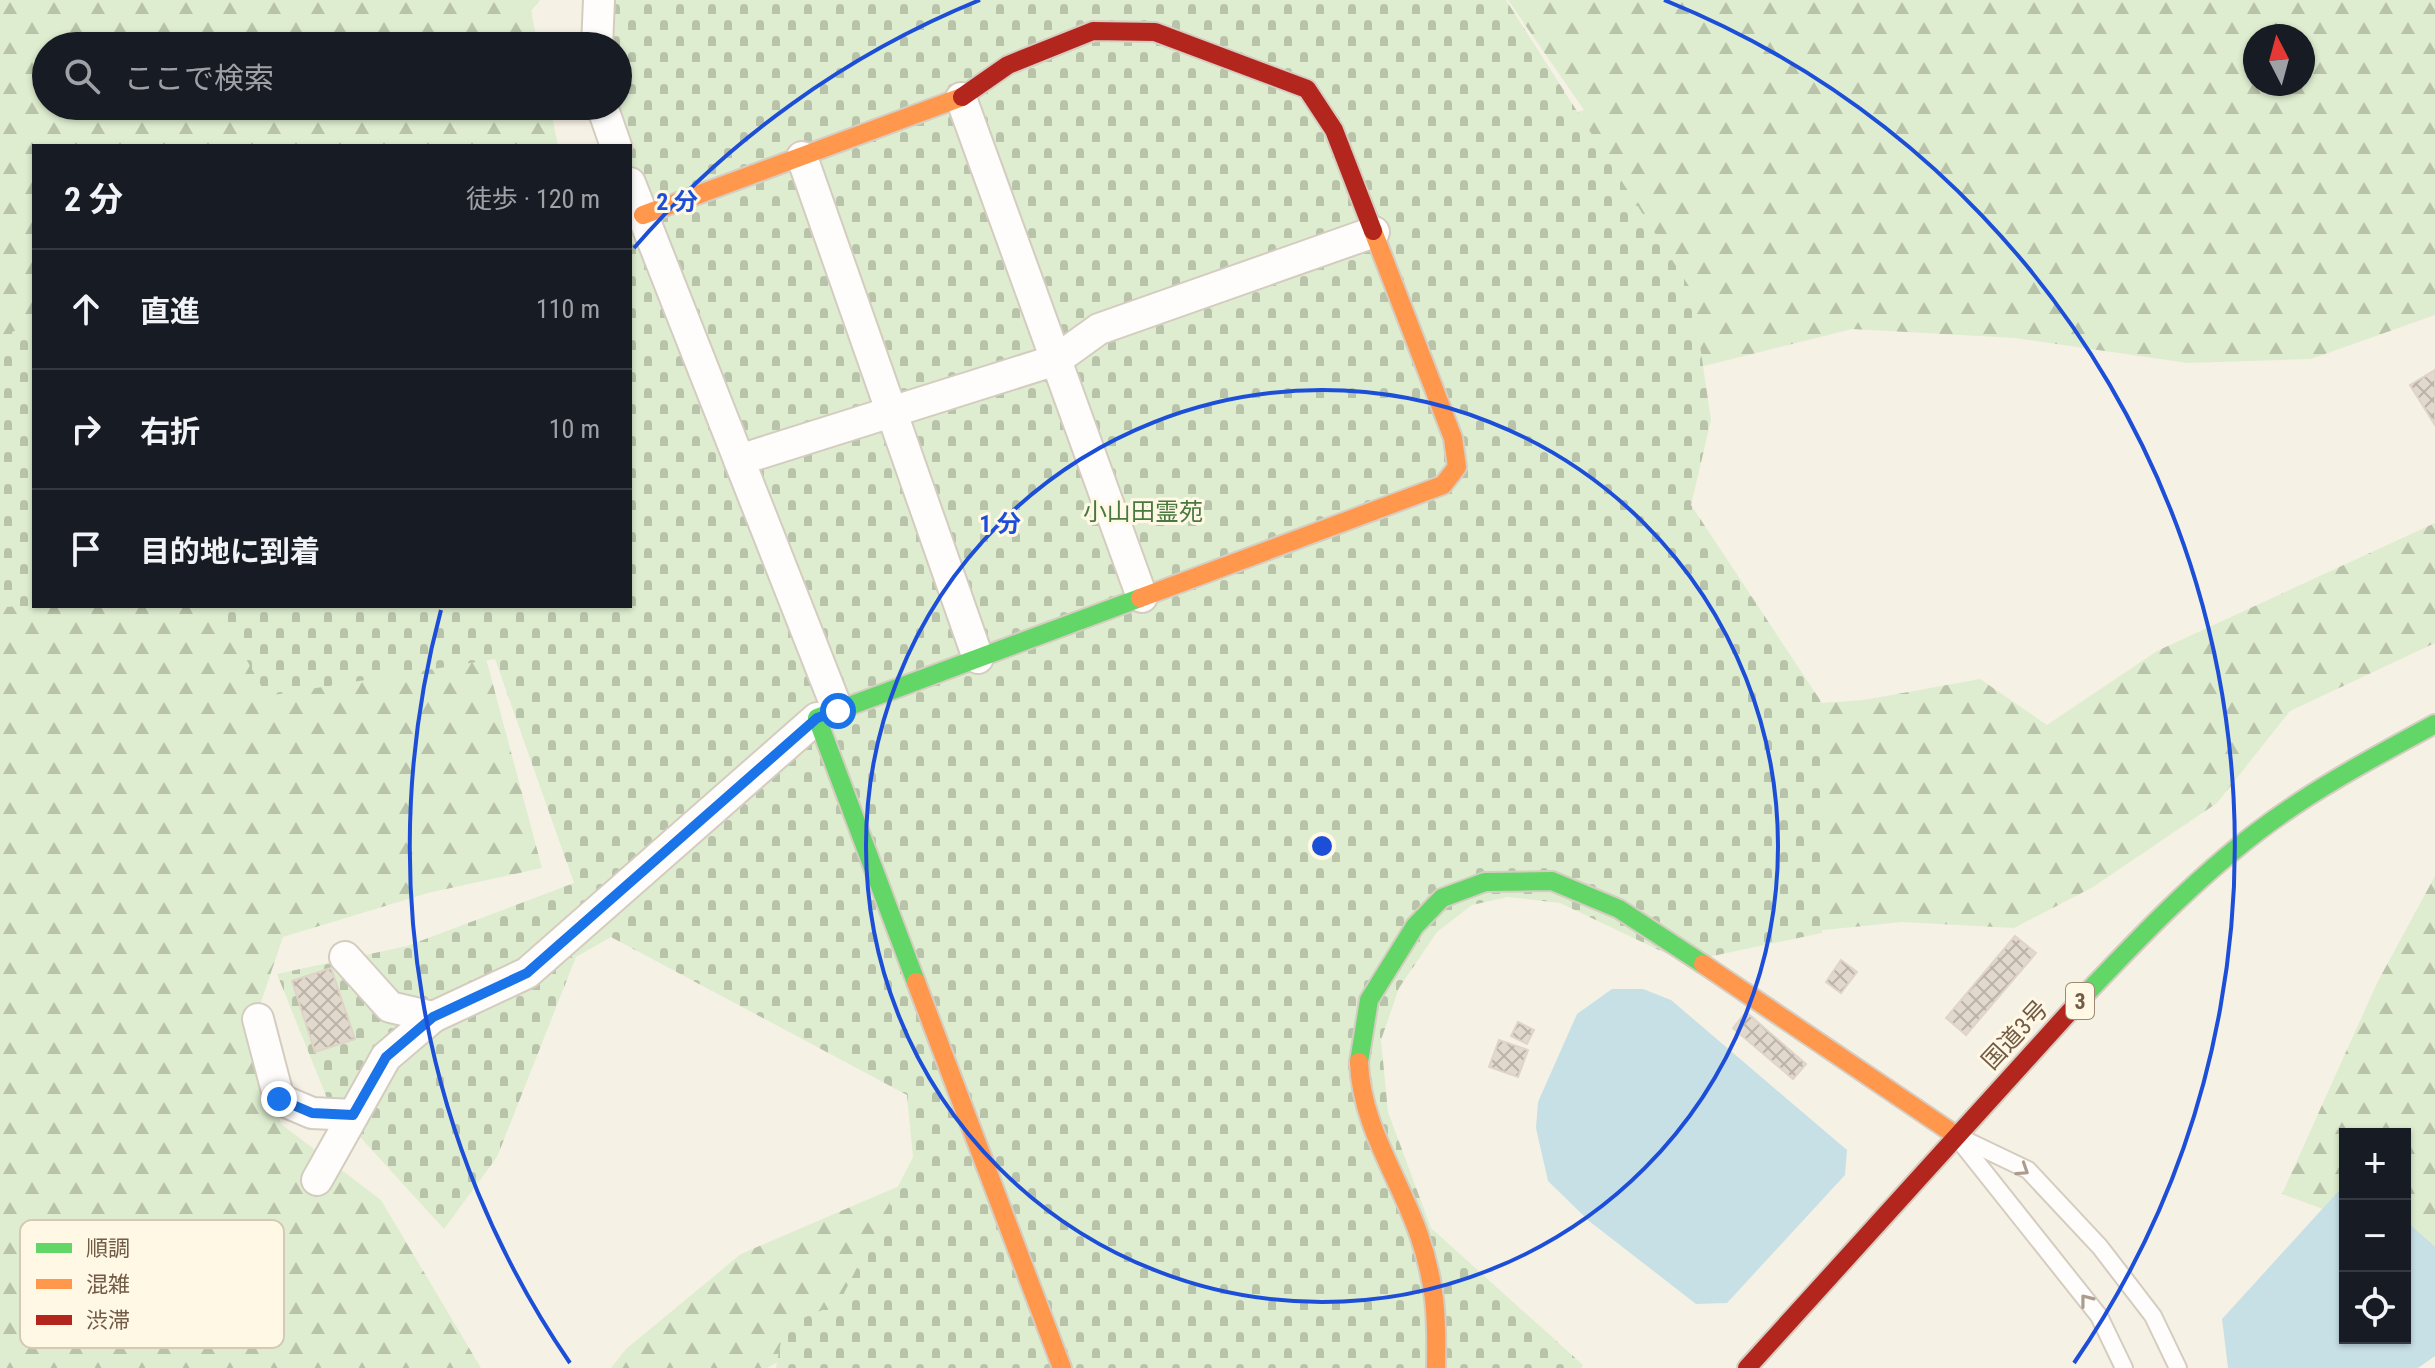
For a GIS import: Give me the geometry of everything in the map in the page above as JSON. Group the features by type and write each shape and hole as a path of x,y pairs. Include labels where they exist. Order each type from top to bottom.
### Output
{"main road":[{"path":"643,215 961,98 1008,65 1093,31 1155,32 1307,89 1334,130 1453,438 1457,467 1443,485 828,715 1062,1368"},
{"name":"国道3号","path":"1747,1368 1954,1134 2140,937 2208,872 2287,810 2363,762 2435,724"},
{"path":"1436,1368 1437,1301 1419,1235 1374,1131 1360,1087 1359,1056 1369,1000 1415,926 1442,898 1485,882 1552,881 1619,909 1782,1015 1954,1134"}],"street":[{"path":"598,32 599,0"},
{"path":"961,98 1142,597"},
{"path":"607,120 615,144"},
{"path":"802,157 978,658"},
{"path":"317,1180 386,1057 433,1017 527,973 828,715 739,460 632,188"},
{"path":"739,460 1056,360 1099,329 1374,232"},
{"path":"345,957 390,1007 433,1017"},
{"path":"258,1019 279,1099 312,1113 353,1115"}],"lane":[{"path":"1954,1134 2099,1316 2124,1368"},
{"path":"1954,1134 2028,1170 2100,1247 2153,1316 2178,1368"}],"green space":[{"path":"0,0 540,0 531,11 535,32 32,32 32,120 553,120 558,144 32,144 32,608 473,608 542,868 428,893 283,937 254,1023 281,1124 381,1200 481,1368 0,1368"},
{"name":"小山田霊苑","path":"589,0 1506,0 1692,291 1711,420 1691,505 1824,706 1822,933 1684,962 1560,903 1508,897 1472,905 1437,932 1399,988 1381,1040 1388,1112 1431,1228 1583,1365 1581,1368 776,1368 784,1326 839,1303 913,1157 907,1095 611,937 576,957 497,1157 444,1229 329,1103 277,974 407,946 574,883 495,659 267,696 223,618 205,608 632,608 632,144 628,144 605,120 632,120 632,32 587,32"},
{"path":"1508,0 2435,0 2435,315 2311,359 2188,363 2015,338 1852,329 1696,368 1476,145 1584,110"},
{"path":"32,322 32,606 0,607 0,338"},
{"path":"2435,523 2435,643 2290,711 2217,803 2093,887 2014,928 1902,922 1698,943 1767,707 1864,700 1980,679 2047,725 2157,651"},
{"path":"2435,876 2435,1332 2411,1290 2411,1128 2339,1128 2339,1215 2282,1194 2377,983"},
{"path":"920,1177 919,1285 767,1368 611,1368 626,1349 741,1254"}],"water":[{"path":"1612,989 1643,989 1671,1000 1847,1150 1845,1175 1727,1303 1696,1304 1589,1221 1548,1181 1536,1128 1538,1102 1577,1014"},
{"path":"2339,1191 2339,1344 2411,1344 2411,1225 2435,1247 2435,1356 2418,1368 2228,1368 2222,1319"}],"building":[{"path":"2435,370 2435,425 2410,385"},
{"path":"2015,936 2036,953 1966,1035 1946,1018"},
{"path":"1841,960 1857,972 1841,993 1826,982"},
{"path":"331,968 355,1039 315,1052 292,981"},
{"path":"1746,1012 1806,1064 1793,1079 1733,1028"},
{"path":"1518,1022 1534,1030 1527,1044 1511,1036"},
{"path":"1499,1040 1528,1050 1518,1077 1489,1067"}],"traffic: fast":[{"path":"916,982 817,718 1140,598"},
{"path":"2083,997 2188,890 2257,832 2321,788 2435,724"},
{"path":"1359,1062 1369,1000 1415,926 1442,898 1485,882 1552,881 1619,909 1703,964"}],"traffic: slow":[{"path":"643,215 962,97"},
{"path":"1140,598 1443,485 1457,467 1453,438 1373,231"},
{"path":"1703,964 1954,1134"},
{"path":"916,982 1062,1368"},
{"path":"1359,1062 1366,1107 1411,1213 1429,1270 1436,1317 1436,1368"}],"traffic: jam":[{"path":"962,97 1008,65 1093,31 1155,32 1307,89 1334,130 1373,231"},
{"path":"1747,1368 2083,997"}],"route":[{"path":"279,1099 312,1113 353,1115 386,1057 433,1017 527,973 817,718 838,711"}]}
